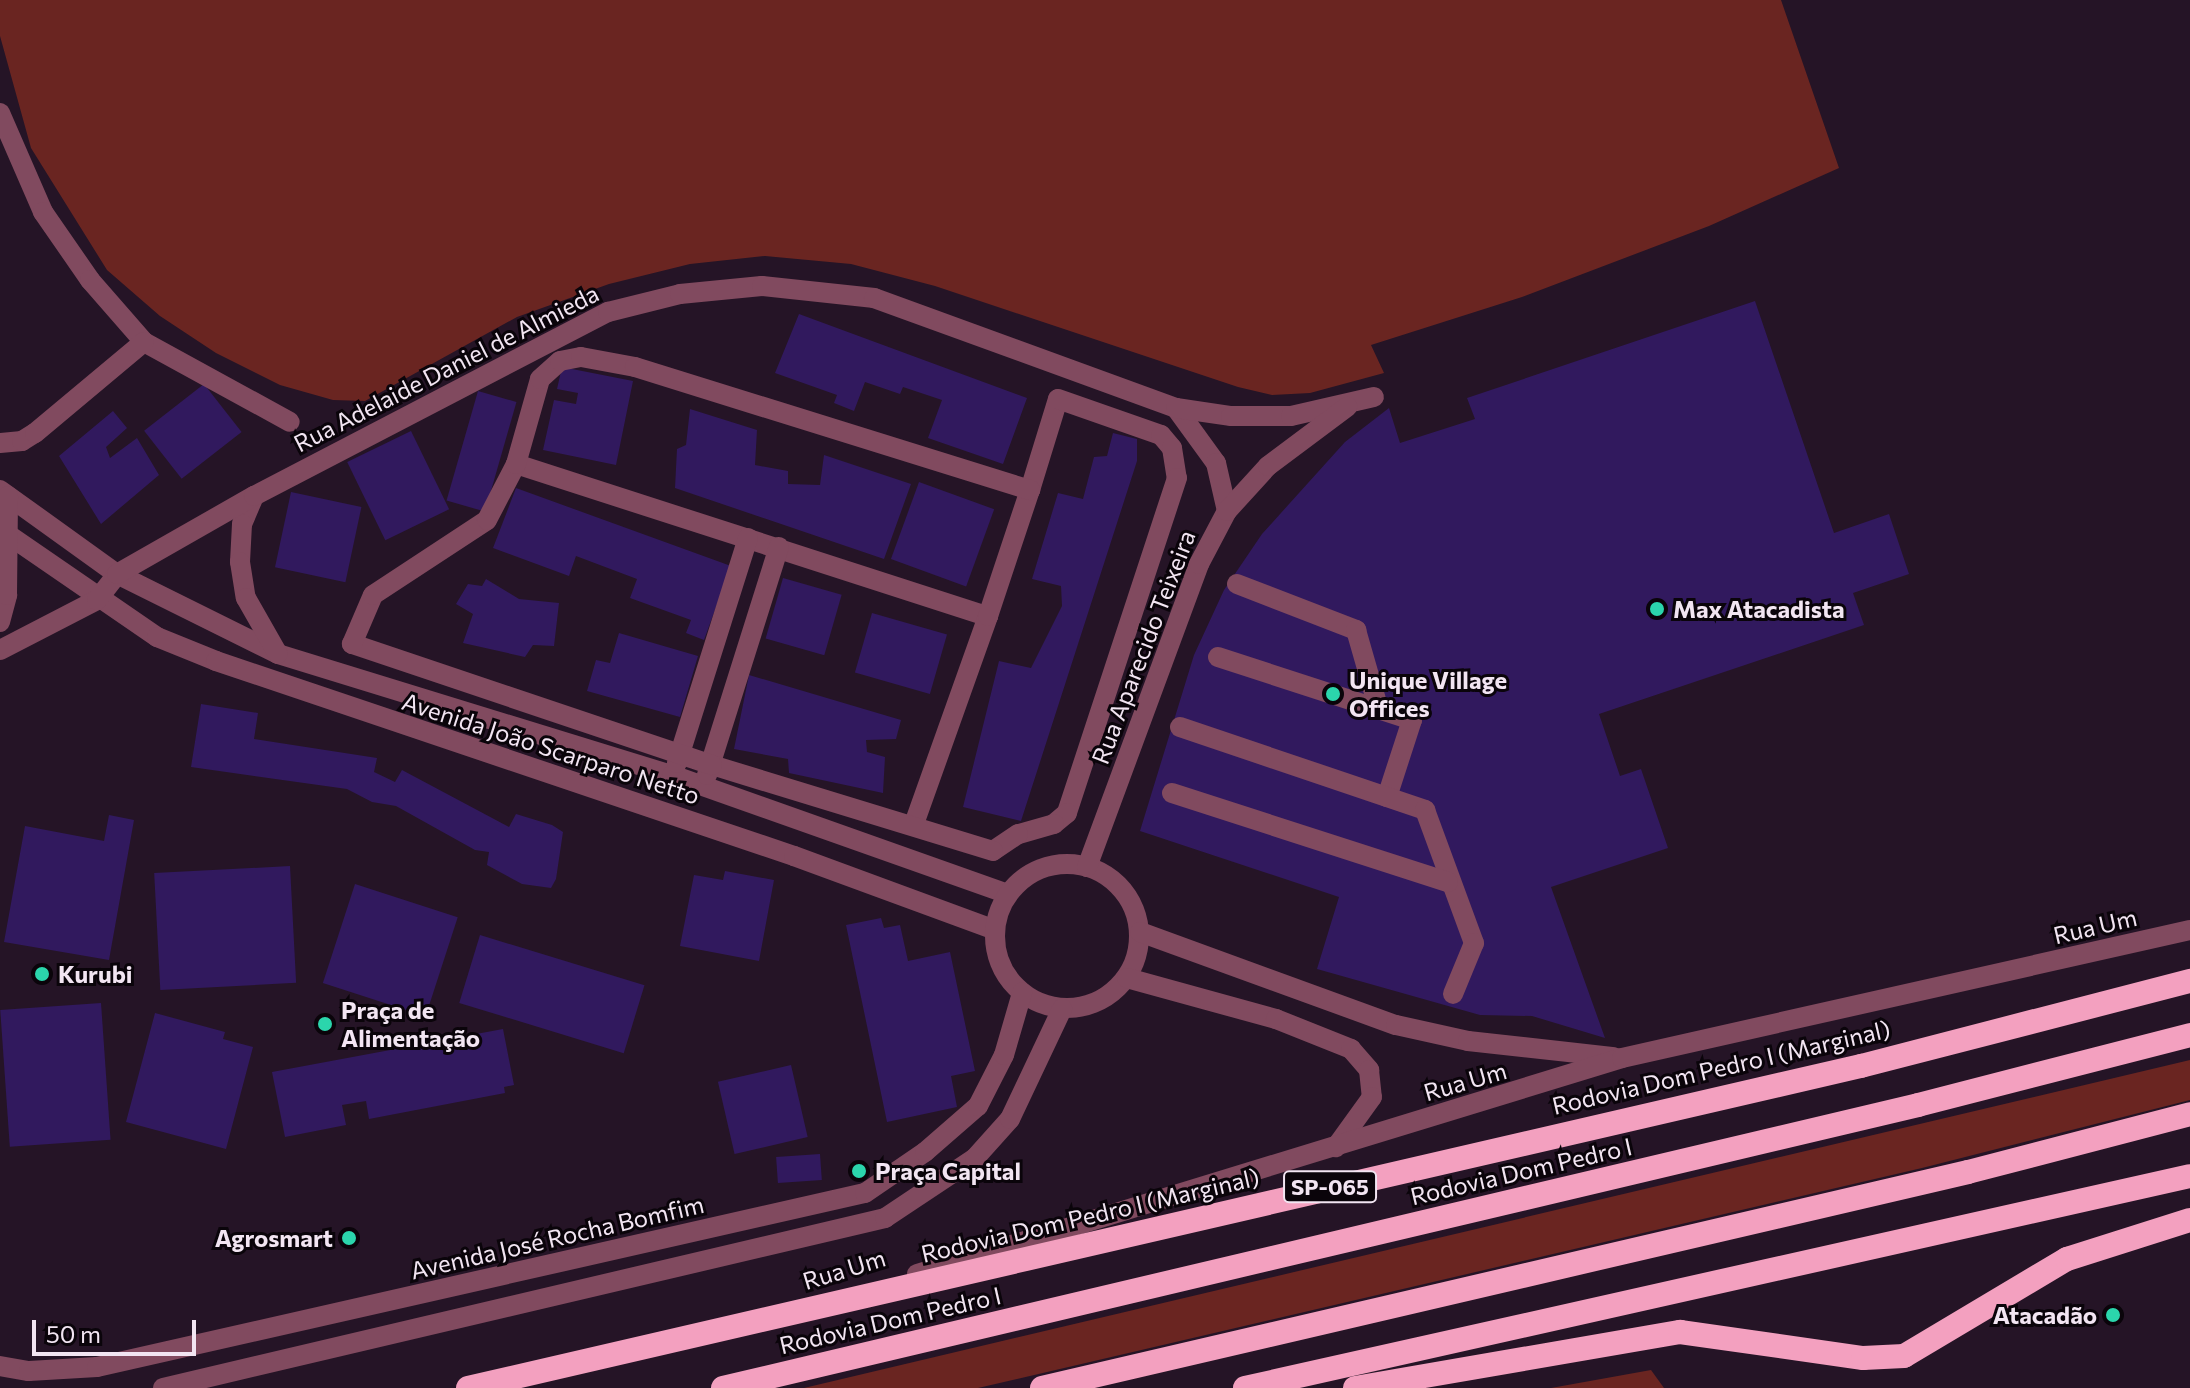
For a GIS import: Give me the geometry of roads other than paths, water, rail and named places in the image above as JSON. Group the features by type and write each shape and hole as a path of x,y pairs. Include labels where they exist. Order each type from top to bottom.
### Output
{"highway":[{"name":"Rodovia Dom Pedro I (Marginal)","path":"468,1388 1861,1066 2190,981"},
{"name":"Rodovia Dom Pedro I","path":"723,1388 1918,1105 2190,1035"},
{"path":"1042,1388 1968,1172 2190,1114"},
{"path":"1245,1388 2190,1176"},
{"path":"1355,1388 1680,1332 1863,1358 1904,1356 2067,1259 2190,1220"}],"street":[{"path":"0,113 43,212 90,280 144,342 290,422"},
{"name":"Rua Adelaide Daniel de Almieda","path":"0,650 97,600 117,574 254,496 608,312 680,294 762,286 874,298 1176,408 1291,416 1350,405 1374,397"},
{"path":"0,443 22,441 35,433 144,342"},
{"path":"914,824 988,616 1030,490 1058,399 1154,431 1172,448 1178,463 1177,478 1067,813 1054,824 1018,834 993,851 980,852 914,824 712,765 352,644 373,595 487,520 516,464 540,379 560,361 581,357 635,367 1030,490"},
{"name":"Rua Aparecido Teixeira","path":"1087,867 1199,564 1227,511 1268,466 1350,405"},
{"path":"1176,408 1216,463 1227,511"},
{"path":"516,464 988,616"},
{"path":"0,622 7,595 4,493"},
{"name":"Avenida João Scarparo Netto","path":"4,493 117,574 278,654 672,775 1008,894"},
{"path":"254,496 242,524 240,562 246,598 278,654"},
{"name":"Avenida João Scarparo Netto","path":"3,532 97,600 157,637 280,685 794,856 995,930"},
{"path":"672,775 748,538"},
{"path":"702,786 712,765 779,547"},
{"path":"1237,584 1356,630 1379,710"},
{"path":"1218,657 1412,720 1387,797"},
{"path":"1180,727 1425,810 1448,882 1474,943 1453,994"},
{"path":"1172,793 1448,882"},
{"path":"1087,867 1124,891 1140,932 1127,978 1109,995 1087,1006 1062,1009 1022,993 1001,965 995,930 1008,894 1043,868 1087,867"},
{"name":"Rua Um","path":"764,1320 1622,1058 2190,930"},
{"path":"1140,932 1396,1025 1468,1041 1622,1058"},
{"path":"1127,978 1276,1019 1351,1049 1369,1070 1372,1097 1336,1147"},
{"name":"Avenida José Rocha Bomfim","path":"0,1366 29,1371 97,1367 865,1193 925,1152 978,1106 1004,1055 1022,993"},
{"path":"163,1388 885,1218 975,1158 1010,1119 1062,1009"}],"place":[{"name":"Max Atacadista","path":"1657,609"},
{"name":"Unique Village Offices","path":"1333,694"},
{"name":"Kurubi","path":"42,974"},
{"name":"Praça de Alimentação","path":"325,1024"},
{"name":"Praça Capital","path":"859,1171"},
{"name":"Agrosmart","path":"349,1238"},
{"name":"Atacadão","path":"2113,1315"}]}
